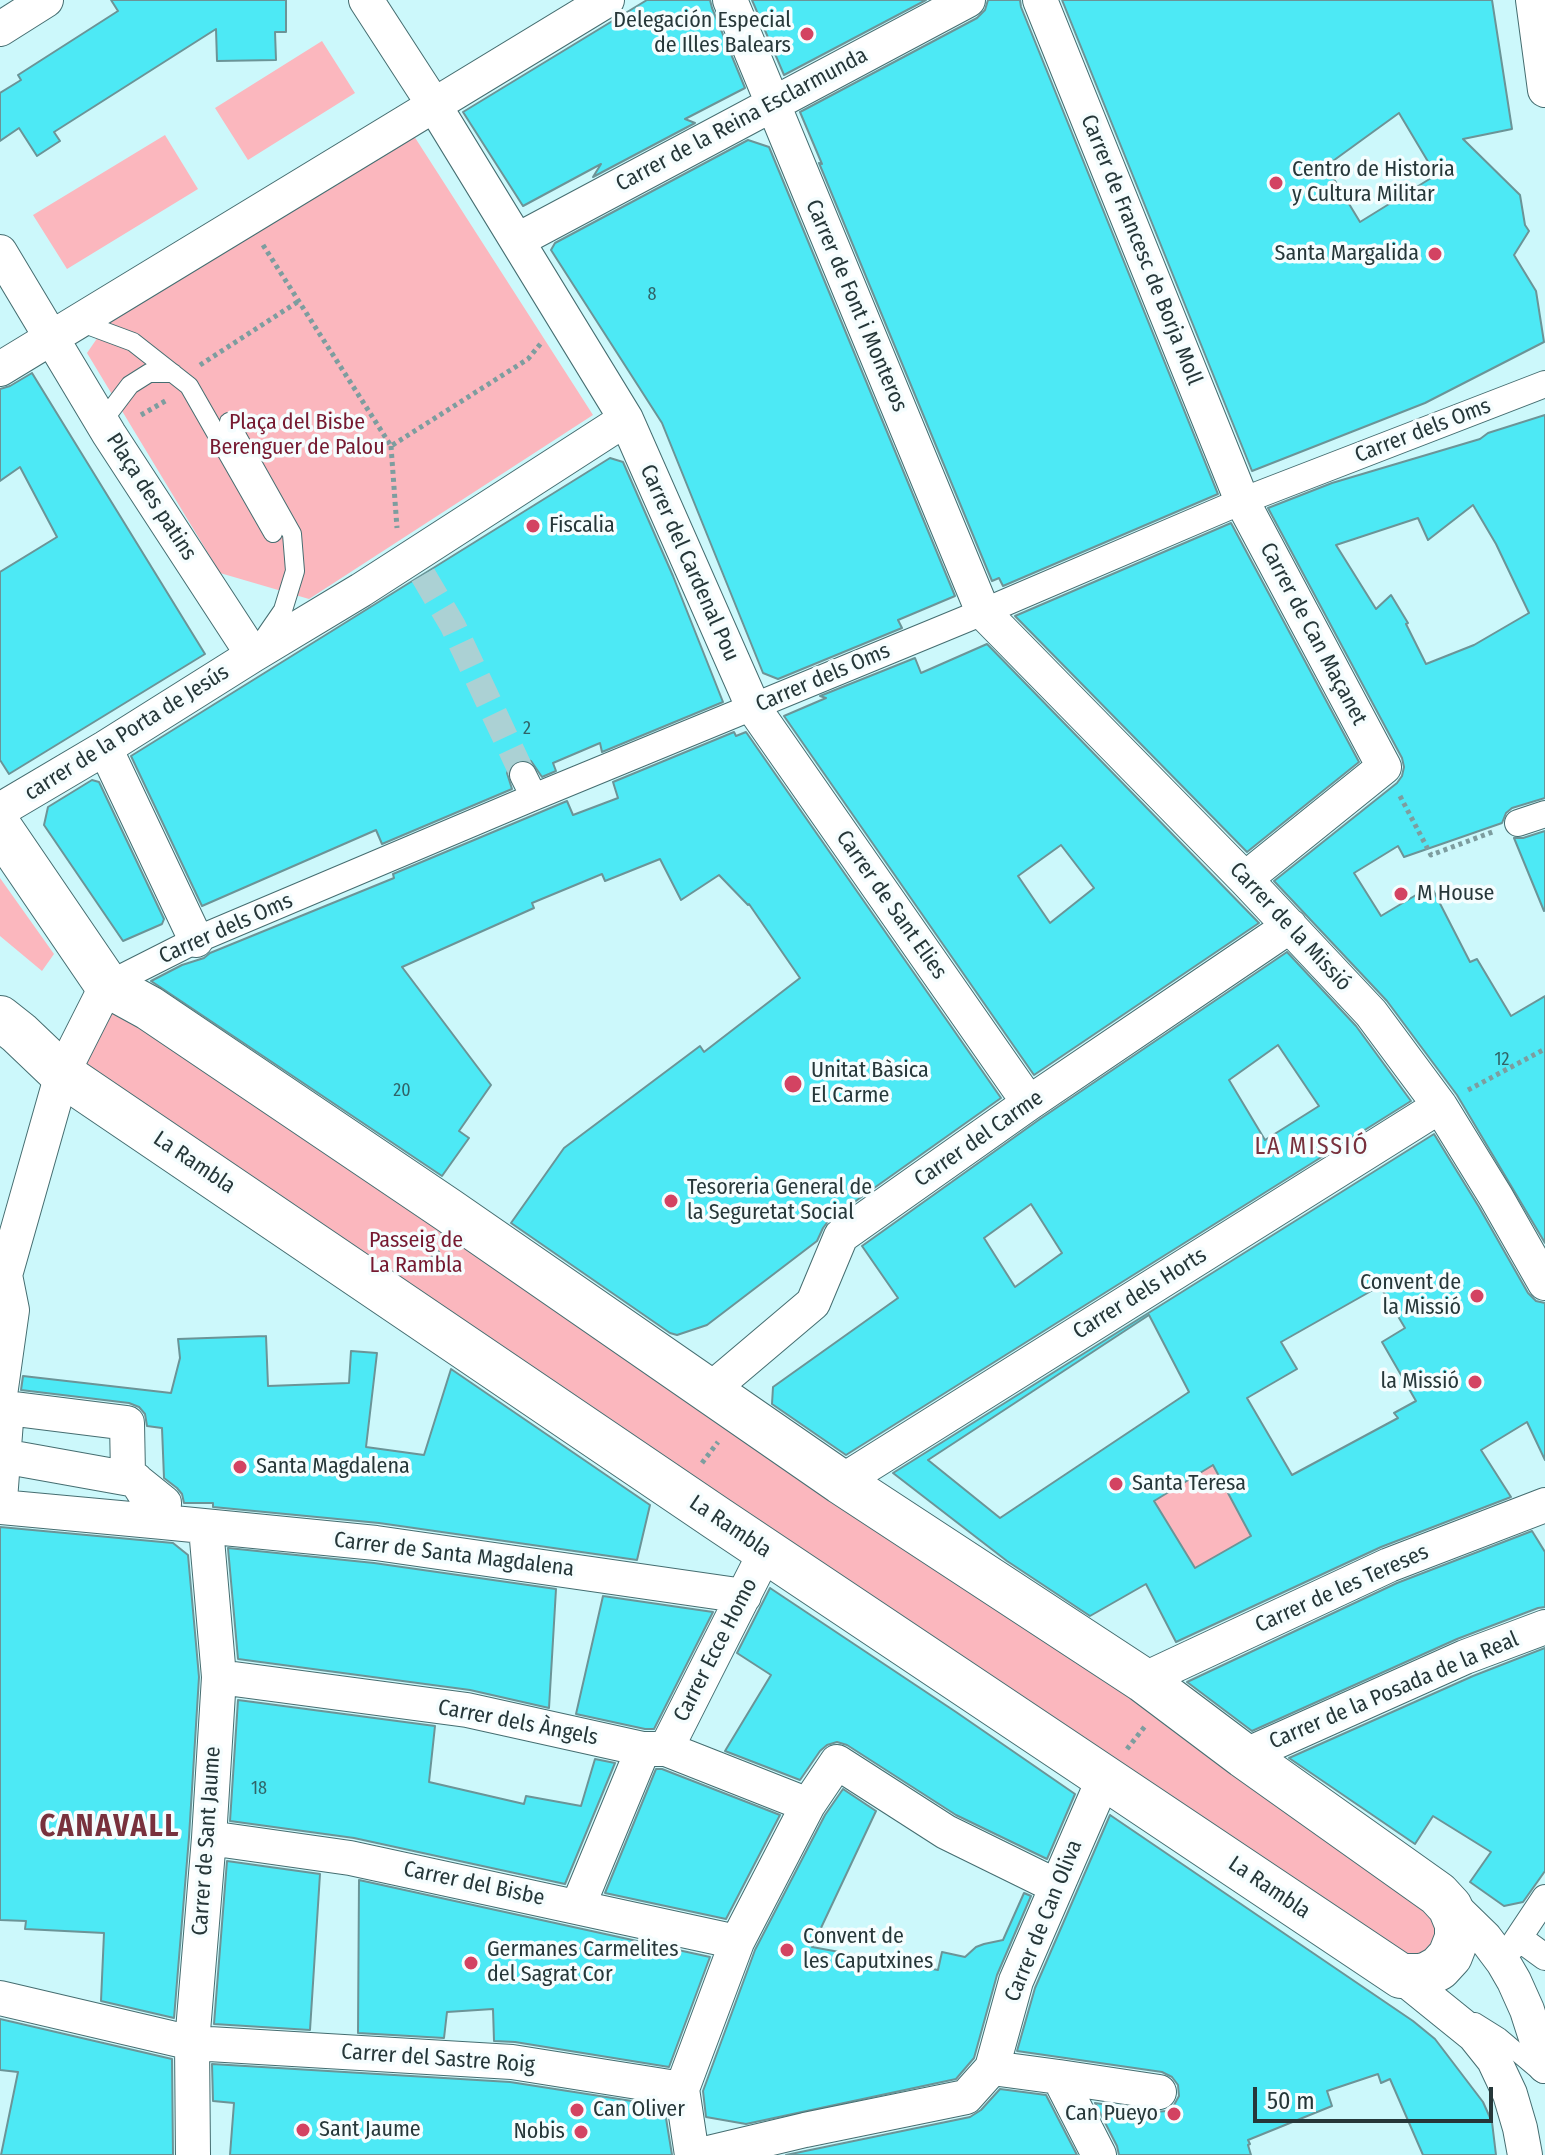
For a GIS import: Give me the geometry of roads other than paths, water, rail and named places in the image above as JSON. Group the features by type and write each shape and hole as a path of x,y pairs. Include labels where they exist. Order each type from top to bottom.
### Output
{"street":[{"path":"0,29 46,0"},
{"path":"253,655 412,565 626,419 518,240 366,0"},
{"path":"0,369 607,0"},
{"name":"Carrer de Font i Monteros","path":"730,0 983,612"},
{"name":"Carrer de la Reina Esclarmunda","path":"518,240 968,0"},
{"name":"Carrer de Francesc de Borja Moll","path":"1040,0 1242,501"},
{"path":"1533,0 1545,90"},
{"name":"Plaça des patins","path":"0,252 64,331 102,422 253,655"},
{"name":"Carrer dels Oms","path":"107,985 196,940 529,786 753,707 1242,501 1545,384"},
{"name":"Carrer del Cardenal Pou","path":"626,419 753,707"},
{"name":"Carrer de Can Maçanet","path":"1242,501 1384,767 1245,879"},
{"name":"Carrer de la Missió","path":"983,612 1245,879 1371,1013 1440,1106 1545,1283"},
{"name":"carrer de la Porta de Jesús","path":"0,810 253,655"},
{"name":"Carrer de Sant Elies","path":"753,707 1029,1103"},
{"path":"105,748 196,940"},
{"path":"1518,823 1545,814"},
{"path":"0,828 107,985 162,1016 841,1482 1155,1689 1450,1903 1485,1938 1514,1981 1545,2066"},
{"name":"Carrer del Carme","path":"725,1402 813,1303 841,1236 1029,1103 1290,926"},
{"path":"0,1395 12,1310 3,1279 62,1074 107,985"},
{"name":"La Rambla","path":"0,1018 62,1074 1401,1976"},
{"name":"Carrer dels Horts","path":"841,1482 1440,1106"},
{"path":"0,1500 7,1408 127,1423 128,1474 164,1503 163,1522"},
{"path":"2,1448 8,1457 136,1480"},
{"name":"Carrer de les Tereses","path":"1155,1689 1389,1565 1545,1505"},
{"name":"Carrer de Santa Magdalena","path":"0,1507 376,1543 744,1596"},
{"name":"Carrer de Sant Jaume","path":"193,2155 192,2043 219,1677 206,1528"},
{"name":"Carrer Ecce Homo","path":"578,1906 654,1749 744,1596 766,1551"},
{"name":"Carrer de la Posada de la Real","path":"1244,1756 1465,1657 1545,1627"},
{"name":"Carrer dels Àngels","path":"219,1677 467,1710 654,1749 808,1805"},
{"path":"692,2155 682,2089 737,1942 808,1805 837,1762 946,1832 1056,1886"},
{"name":"Carrer de Can Oliva","path":"992,2068 1016,1981 1104,1778"},
{"name":"Carrer del Bisbe","path":"209,1838 350,1858 737,1942"},
{"path":"1401,1976 1420,1976 1435,1970 1448,1959 1455,1947 1455,1916 1438,1894"},
{"path":"1545,1898 1516,1942 1545,1957"},
{"path":"1401,1976 1474,2035 1494,2060 1510,2094 1525,2155"},
{"name":"Carrer del Sastre Roig","path":"0,1998 192,2043 512,2062 682,2089"},
{"path":"700,2155 966,2097 992,2068 1159,2092"},
{"path":"1059,2077 1099,2155"}],"lane":[{"path":"64,331 90,326 133,342 189,386 273,533"},
{"path":"102,422 130,385 149,373 173,373"},
{"path":"229,422 292,534 295,571 283,610 253,655"},
{"path":"1401,1976 1499,2037 1545,2076"},
{"path":"1514,1981 1542,2001"}],"tunnel":[{"path":"423,575 453,626 523,775"}],"place":[{"name":"Delegación Especial de Illes Balears","path":"807,34"},
{"name":"Centro de Historia y Cultura Militar","path":"1276,183"},
{"name":"Santa Margalida","path":"1435,254"},
{"name":"Fiscalia","path":"533,526"},
{"name":"M House","path":"1401,894"},
{"name":"Unitat Bàsica El Carme","path":"793,1084"},
{"name":"Tesoreria General de la Seguretat Social","path":"671,1201"},
{"name":"Convent de la Missió","path":"1477,1296"},
{"name":"la Missió","path":"1475,1382"},
{"name":"Santa Magdalena","path":"240,1467"},
{"name":"Santa Teresa","path":"1116,1484"},
{"name":"Convent de les Caputxines","path":"787,1950"},
{"name":"Germanes Carmelites del Sagrat Cor","path":"471,1963"},
{"name":"Can Oliver","path":"577,2110"},
{"name":"Can Pueyo","path":"1174,2114"},
{"name":"Sant Jaume","path":"303,2130"},
{"name":"Nobis","path":"581,2132"}],"district":[{"name":"LA MISSIÓ","path":"1312,1147"},
{"name":"CANAVALL","path":"110,1828"}],"park label":[{"name":"Plaça del Bisbe Berenguer de Palou","path":"297,436"},
{"name":"Passeig de La Rambla","path":"416,1254"}]}
